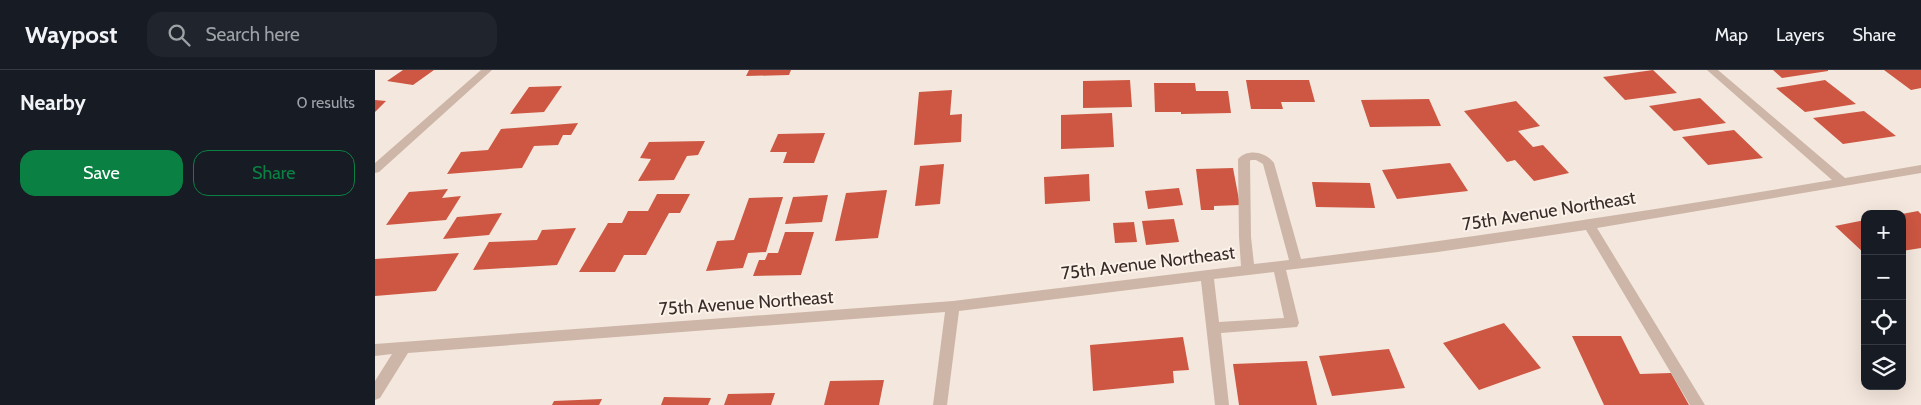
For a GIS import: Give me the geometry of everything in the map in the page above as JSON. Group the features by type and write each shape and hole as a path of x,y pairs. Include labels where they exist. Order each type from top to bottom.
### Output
{"street":[{"path":"375,169 487,70"},
{"path":"1712,70 1841,181"},
{"path":"1247,270 1244,159 1251,155 1264,158 1268,163 1296,264"},
{"name":"75th Avenue Northeast","path":"375,350 953,306 1438,247 1589,225 1921,169"},
{"path":"1589,225 1698,405"},
{"path":"1213,328 1292,323 1279,266"},
{"path":"1207,275 1222,405"},
{"path":"940,405 953,306"},
{"path":"375,394 405,348"}],"building":[{"path":"403,70 434,70 413,85 387,81"},
{"path":"749,70 791,70 789,75 746,76"},
{"path":"1653,70 1677,93 1625,100 1603,77"},
{"path":"1773,70 1828,70 1828,71 1782,78"},
{"path":"1884,70 1921,70 1921,88 1911,90"},
{"path":"1130,80 1132,107 1083,108 1083,81"},
{"path":"1246,80 1309,80 1315,102 1281,102 1283,109 1251,109"},
{"path":"1825,80 1856,104 1805,112 1776,88"},
{"path":"1154,83 1195,83 1196,91 1228,91 1231,113 1181,114 1181,112 1155,112"},
{"path":"562,86 544,112 510,114 529,87"},
{"path":"952,90 950,115 962,114 961,142 914,145 919,92"},
{"path":"1700,98 1726,123 1674,131 1649,106"},
{"path":"1429,99 1441,126 1370,127 1361,100"},
{"path":"375,100 386,101 375,112"},
{"path":"1516,101 1540,126 1518,131 1533,147 1543,145 1569,173 1534,181 1515,160 1507,162 1464,111"},
{"path":"1864,111 1896,136 1843,144 1813,118"},
{"path":"1112,113 1114,147 1061,149 1061,115"},
{"path":"578,123 571,135 563,135 558,145 534,146 522,168 447,174 461,152 488,150 501,129"},
{"path":"1734,130 1763,158 1708,165 1682,137"},
{"path":"825,133 814,163 783,163 787,152 770,152 778,134"},
{"path":"705,141 698,155 687,156 674,180 638,181 651,159 640,158 649,142"},
{"path":"1450,163 1468,191 1397,199 1382,170"},
{"path":"944,164 940,204 915,206 920,166"},
{"path":"1233,168 1240,205 1214,206 1214,210 1201,210 1196,169"},
{"path":"1089,174 1090,201 1045,204 1044,177"},
{"path":"1312,182 1370,183 1375,208 1316,207"},
{"path":"1179,188 1183,205 1148,209 1145,191"},
{"path":"448,189 442,198 461,196 446,220 386,225 409,192"},
{"path":"887,190 878,238 835,241 846,193"},
{"path":"657,194 690,194 680,213 669,213 646,255 624,255 615,272 579,272 608,223 622,223 628,211 648,211"},
{"path":"828,195 822,222 785,224 793,197"},
{"path":"783,197 766,252 748,253 743,268 706,271 717,241 734,240 749,198"},
{"path":"1918,211 1921,214 1921,248 1906,250 1906,213"},
{"path":"502,213 489,235 443,239 457,217"},
{"path":"1174,219 1179,242 1146,245 1142,221"},
{"path":"1861,221 1861,250 1835,226"},
{"path":"1134,222 1137,242 1115,243 1113,223"},
{"path":"576,228 557,265 473,270 489,242 537,240 542,230"},
{"path":"785,232 814,232 801,275 753,276 759,260 765,260 768,253 778,253"},
{"path":"459,253 436,291 375,296 375,259"},
{"path":"1504,323 1541,368 1479,390 1443,343"},
{"path":"1572,336 1621,336 1640,374 1671,373 1689,405 1604,405"},
{"path":"1183,337 1189,370 1173,371 1174,383 1093,391 1090,345"},
{"path":"1389,349 1405,388 1332,396 1319,356"},
{"path":"1307,361 1317,405 1239,405 1233,364"},
{"path":"884,380 879,405 824,405 830,381"},
{"path":"775,393 771,405 724,405 728,394"},
{"path":"664,397 711,398 708,405 661,405"},
{"path":"602,399 599,405 552,405 554,401"}]}
